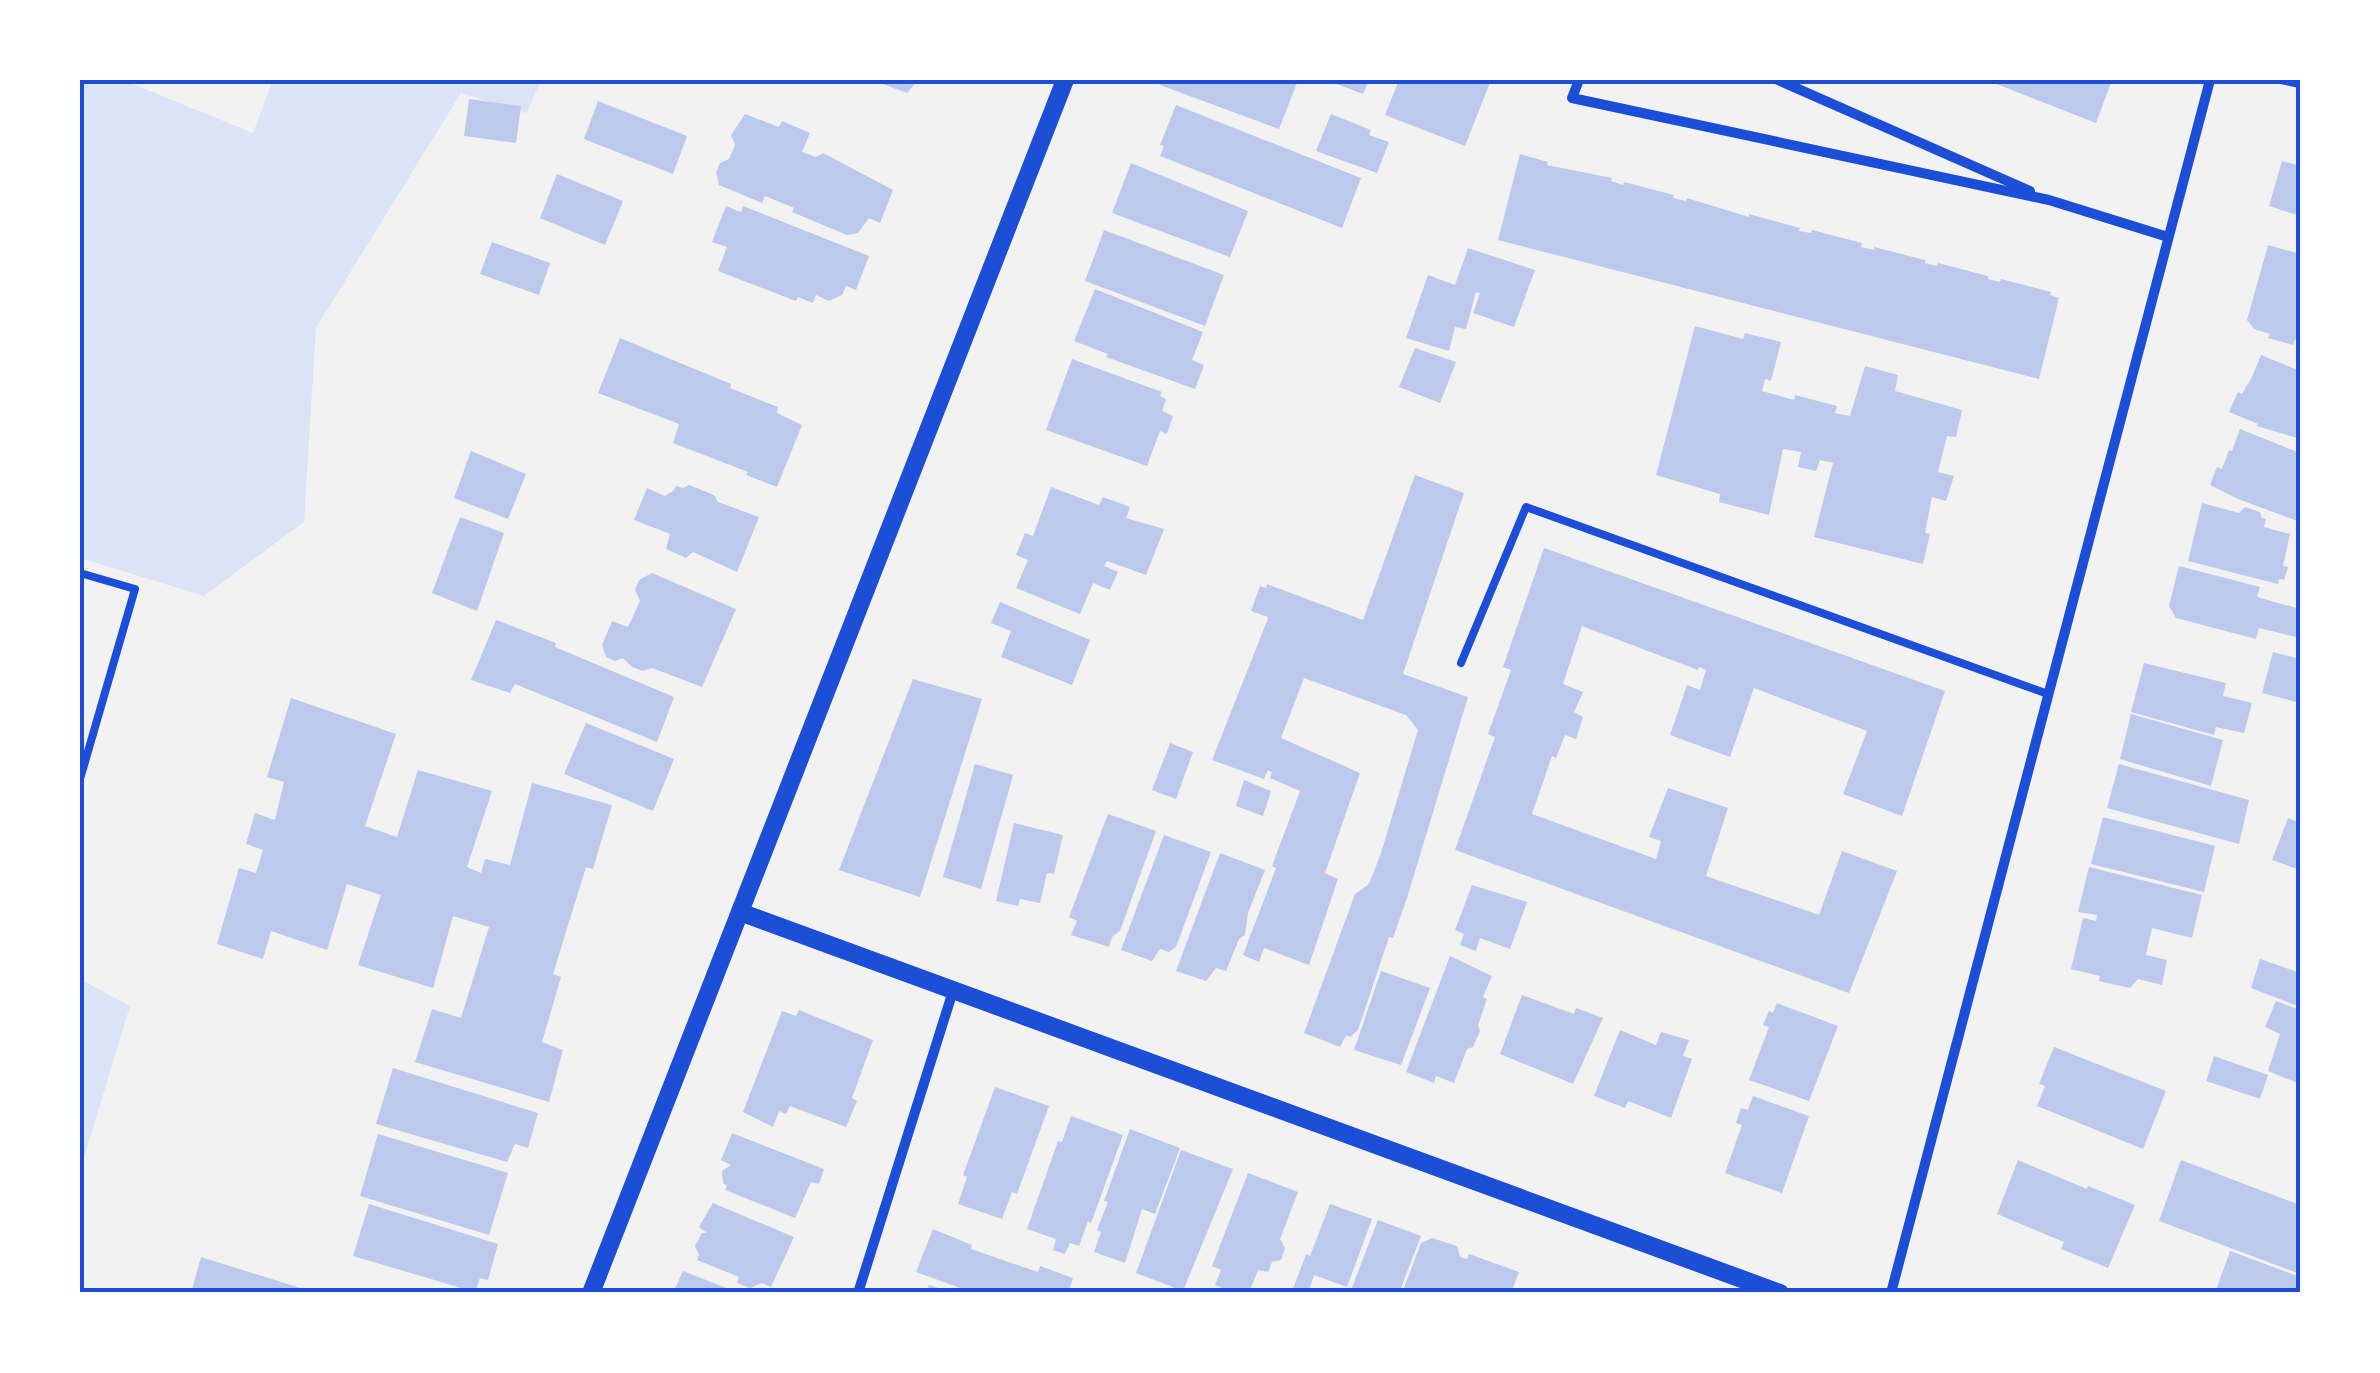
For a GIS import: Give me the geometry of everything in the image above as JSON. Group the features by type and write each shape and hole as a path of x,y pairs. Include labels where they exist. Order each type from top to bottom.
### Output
{"street":[{"path":"592,1293 1065,80"},
{"path":"1579,80 1572,98 2049,200 2168,237"},
{"path":"1778,80 2049,200"},
{"path":"1891,1293 2210,80"},
{"path":"740,912 1780,1293"},
{"path":"858,1293 952,992"}],"lane":[{"path":"2281,80 2300,84"},
{"path":"1461,663 1526,508 2048,694"},
{"path":"80,574 135,589 80,779"}],"shaded area":[{"path":"80,80 123,80 253,133 273,80 541,80 527,113 461,93 316,328 304,522 204,596 80,558"},
{"path":"80,979 130,1006 80,1171"}],"building":[{"path":"884,80 918,80 907,93 883,84"},
{"path":"1162,80 1297,83 1279,129 1160,85"},
{"path":"1326,80 1369,80 1363,94"},
{"path":"1399,80 1491,80 1465,146 1385,115"},
{"path":"1986,80 2112,80 2096,123"},
{"path":"469,99 521,106 516,143 464,136"},
{"path":"598,101 687,136 673,174 584,139"},
{"path":"1176,105 1361,178 1342,228 1160,156 1164,146 1160,145"},
{"path":"745,114 779,127 782,121 810,133 802,152 816,157 823,153 893,190 880,223 869,218 858,233 847,235 765,196 762,203 719,185 716,172 720,163 729,159 735,145 731,135"},
{"path":"1331,114 1389,142 1377,173 1316,151"},
{"path":"1520,154 1548,162 1547,165 1612,178 1611,181 1623,185 1624,182 1674,195 1673,198 1749,214 1800,228 1799,231 1812,230 1862,243 1861,247 2051,292 2059,298 2039,379 1498,240"},
{"path":"2282,161 2300,166 2300,216 2269,206"},
{"path":"1131,163 1248,211 1230,257 1112,213"},
{"path":"557,174 623,201 605,245 540,218"},
{"path":"726,206 741,212 743,206 869,256 856,290 846,286 842,295 829,301 816,295 813,303 798,297 796,301 718,271 727,247 712,242"},
{"path":"1104,230 1224,275 1205,326 1085,281"},
{"path":"492,242 550,263 539,295 480,274"},
{"path":"2268,245 2300,254 2300,341 2295,339 2293,345 2268,338 2270,334 2254,329 2247,320"},
{"path":"1468,248 1535,270 1514,327 1473,313 1480,293 1476,292 1466,329 1455,327 1449,351 1406,338 1428,275 1455,285"},
{"path":"1095,289 1203,332 1192,360 1204,365 1195,389 1106,357 1108,354 1074,341"},
{"path":"1695,326 1743,339 1745,333 1781,342 1771,381 1765,379 1762,391 1837,406 1835,413 1850,416 1865,366 1898,375 1895,391 1962,410 1956,437 1947,436 1938,472 1954,476 1946,501 1932,497 1923,564 1814,537 1833,463 1820,460 1816,471 1798,467 1801,452 1783,449 1769,515 1719,502 1720,494 1656,475"},
{"path":"620,338 731,384 730,388 778,407 777,413 802,425 777,487 673,443 679,424 598,393"},
{"path":"1415,348 1456,362 1440,403 1399,387"},
{"path":"2261,355 2300,371 2300,439 2257,426 2229,412"},
{"path":"1072,359 1162,392 1160,396 1166,399 1162,411 1173,416 1167,434 1160,431 1147,466 1046,430"},
{"path":"2240,429 2300,453 2300,522 2210,485 2217,467 2222,469 2229,450 2232,451"},
{"path":"471,451 526,474 508,519 454,498"},
{"path":"1415,475 1464,493 1403,674 1468,697 1393,938 1389,937 1358,1030 1350,1037 1346,1035 1340,1047 1304,1033 1355,894 1369,884 1381,853 1418,730 1406,715 1304,678 1281,738 1360,773 1325,873 1338,879 1309,965 1264,948 1259,962 1243,955 1300,791 1270,778 1272,772 1268,770 1264,779 1212,760 1267,621 1268,617 1251,611 1260,586 1266,588 1267,584 1363,620"},
{"path":"689,485 714,495 718,502 759,517 737,572 693,552 686,558 666,549 670,534 634,520 647,488 665,496 676,486"},
{"path":"1051,487 1099,505 1103,497 1130,507 1126,518 1164,529 1146,575 1107,561 1104,566 1118,572 1110,590 1093,583 1080,614 1016,588 1028,560 1016,555 1025,533 1033,536"},
{"path":"2202,503 2239,513 2245,507 2260,512 2266,519 2264,527 2290,534 2284,580 2279,579 2278,584 2188,561"},
{"path":"460,517 504,533 477,611 432,593"},
{"path":"1544,548 1945,691 1902,816 1843,794 1867,731 1754,688 1730,757 1670,735 1687,685 1700,690 1706,670 1582,626 1563,684 1583,692 1574,712 1583,717 1576,739 1565,735 1556,758 1552,756 1532,814 1656,859 1661,841 1649,837 1668,788 1728,808 1706,876 1819,915 1842,851 1897,871 1849,993 1455,850 1495,737 1488,734 1511,670 1503,667"},
{"path":"2179,566 2260,587 2257,597 2300,609 2300,638 2259,628 2256,639 2176,618 2169,606"},
{"path":"652,573 736,609 702,687 652,668 643,671 632,667 623,658 615,661 606,657 602,645 612,621 628,627 640,601 635,590 639,580"},
{"path":"1000,602 1090,640 1072,685 1001,657 1011,631 991,623"},
{"path":"496,620 674,697 657,742 515,684 510,693 471,680"},
{"path":"2273,652 2300,659 2300,703 2262,693"},
{"path":"2144,663 2226,683 2223,696 2252,703 2244,733 2216,727 2214,735 2131,712"},
{"path":"913,679 982,699 920,897 839,870"},
{"path":"291,698 396,734 365,826 397,837 418,770 492,791 467,867 481,873 485,859 510,865 532,783 612,805 593,869 586,867 553,974 561,977 542,1042 563,1050 549,1102 415,1062 432,1009 461,1018 489,927 453,916 433,988 358,965 381,895 347,884 327,950 271,931 263,959 217,944 239,868 256,873 263,850 246,844 255,813 275,820 284,782 267,777"},
{"path":"2131,714 2223,740 2211,786 2120,759"},
{"path":"586,723 674,759 653,811 564,774"},
{"path":"1170,743 1193,752 1176,799 1152,790"},
{"path":"975,764 1013,775 981,889 943,877"},
{"path":"2119,764 2249,800 2239,844 2107,808"},
{"path":"1244,780 1271,791 1263,816 1236,806"},
{"path":"1108,814 1156,831 1120,931 1112,937 1109,947 1071,935 1077,921 1069,917"},
{"path":"2103,817 2215,846 2204,892 2091,864"},
{"path":"2288,818 2300,823 2300,870 2272,860"},
{"path":"1014,823 1063,835 1054,874 1047,873 1040,903 1020,899 1018,906 996,901"},
{"path":"1164,835 1211,852 1176,947 1169,952 1160,949 1152,961 1121,950"},
{"path":"1220,853 1265,870 1248,913 1245,935 1239,939 1226,971 1216,968 1206,981 1176,971"},
{"path":"2089,867 2202,895 2192,938 2152,928 2146,955 2167,960 2162,985 2138,979 2130,988 2071,969 2083,918 2096,921 2097,915 2078,912"},
{"path":"1472,885 1527,902 1510,949 1480,938 1476,951 1460,945 1464,934 1455,930"},
{"path":"1450,956 1492,976 1483,997 1487,999 1478,1025 1480,1031 1473,1047 1467,1049 1454,1083 1436,1076 1434,1083 1406,1072"},
{"path":"2260,959 2300,973 2300,1007 2251,988"},
{"path":"1381,971 1430,988 1401,1065 1354,1050"},
{"path":"1522,995 1574,1014 1576,1008 1603,1018 1573,1084 1500,1054"},
{"path":"2276,1001 2300,1010 2300,1084 2268,1071 2280,1034 2265,1027"},
{"path":"1777,1003 1838,1026 1809,1101 1749,1080 1769,1027 1763,1025"},
{"path":"799,1010 873,1040 846,1127 790,1106 786,1114 779,1111 773,1127 743,1112 782,1011 796,1016"},
{"path":"1620,1030 1656,1045 1661,1032 1689,1040 1683,1056 1692,1059 1671,1118 1628,1101 1625,1108 1594,1096"},
{"path":"2054,1047 2166,1091 2143,1149 2037,1106 2045,1086 2039,1084"},
{"path":"2214,1056 2268,1075 2260,1099 2206,1081"},
{"path":"393,1068 538,1113 528,1148 515,1144 507,1162 376,1124"},
{"path":"995,1087 1049,1106 1017,1194 1012,1192 1002,1219 958,1204 967,1177 963,1175"},
{"path":"1753,1096 1809,1116 1782,1193 1725,1173 1742,1125 1736,1123 1741,1108 1748,1110"},
{"path":"1071,1116 1123,1135 1091,1223 1088,1221 1079,1246 1070,1243 1065,1254 1053,1250 1056,1239 1027,1229 1058,1141 1062,1142"},
{"path":"1130,1129 1180,1148 1155,1214 1142,1209 1125,1263 1094,1252 1101,1232 1097,1230 1108,1202 1104,1201"},
{"path":"732,1133 824,1169 819,1184 811,1182 795,1218 725,1190 722,1171 731,1165 721,1160"},
{"path":"378,1134 508,1173 489,1235 360,1196"},
{"path":"1181,1150 1233,1169 1183,1291 1136,1273"},
{"path":"2018,1160 2135,1205 2108,1268 2061,1249 2064,1242 1997,1214"},
{"path":"2181,1160 2300,1205 2300,1274 2159,1221"},
{"path":"1248,1173 1298,1192 1280,1239 1285,1248 1281,1260 1272,1262 1268,1272 1258,1270 1249,1293 1235,1293 1215,1285 1221,1270 1212,1266"},
{"path":"713,1203 794,1237 771,1287 762,1283 750,1288 737,1283 739,1277 697,1260 695,1246 702,1233 707,1233 699,1227"},
{"path":"369,1204 498,1244 488,1280 480,1278 475,1292 353,1256"},
{"path":"1330,1204 1372,1219 1347,1287 1314,1275 1308,1293 1303,1293 1293,1289"},
{"path":"1378,1220 1421,1236 1399,1293 1351,1290"},
{"path":"933,1229 972,1245 971,1249 1038,1272 1040,1266 1073,1278 1068,1293 974,1293 916,1272"},
{"path":"1432,1238 1457,1246 1460,1257 1467,1259 1469,1254 1519,1272 1511,1293 1402,1293 1421,1243"},
{"path":"2230,1251 2300,1277 2300,1293 2215,1293"},
{"path":"201,1257 313,1292 191,1293"},
{"path":"683,1271 739,1293 673,1293"},
{"path":"929,1285 951,1292 951,1293 926,1293"}]}
